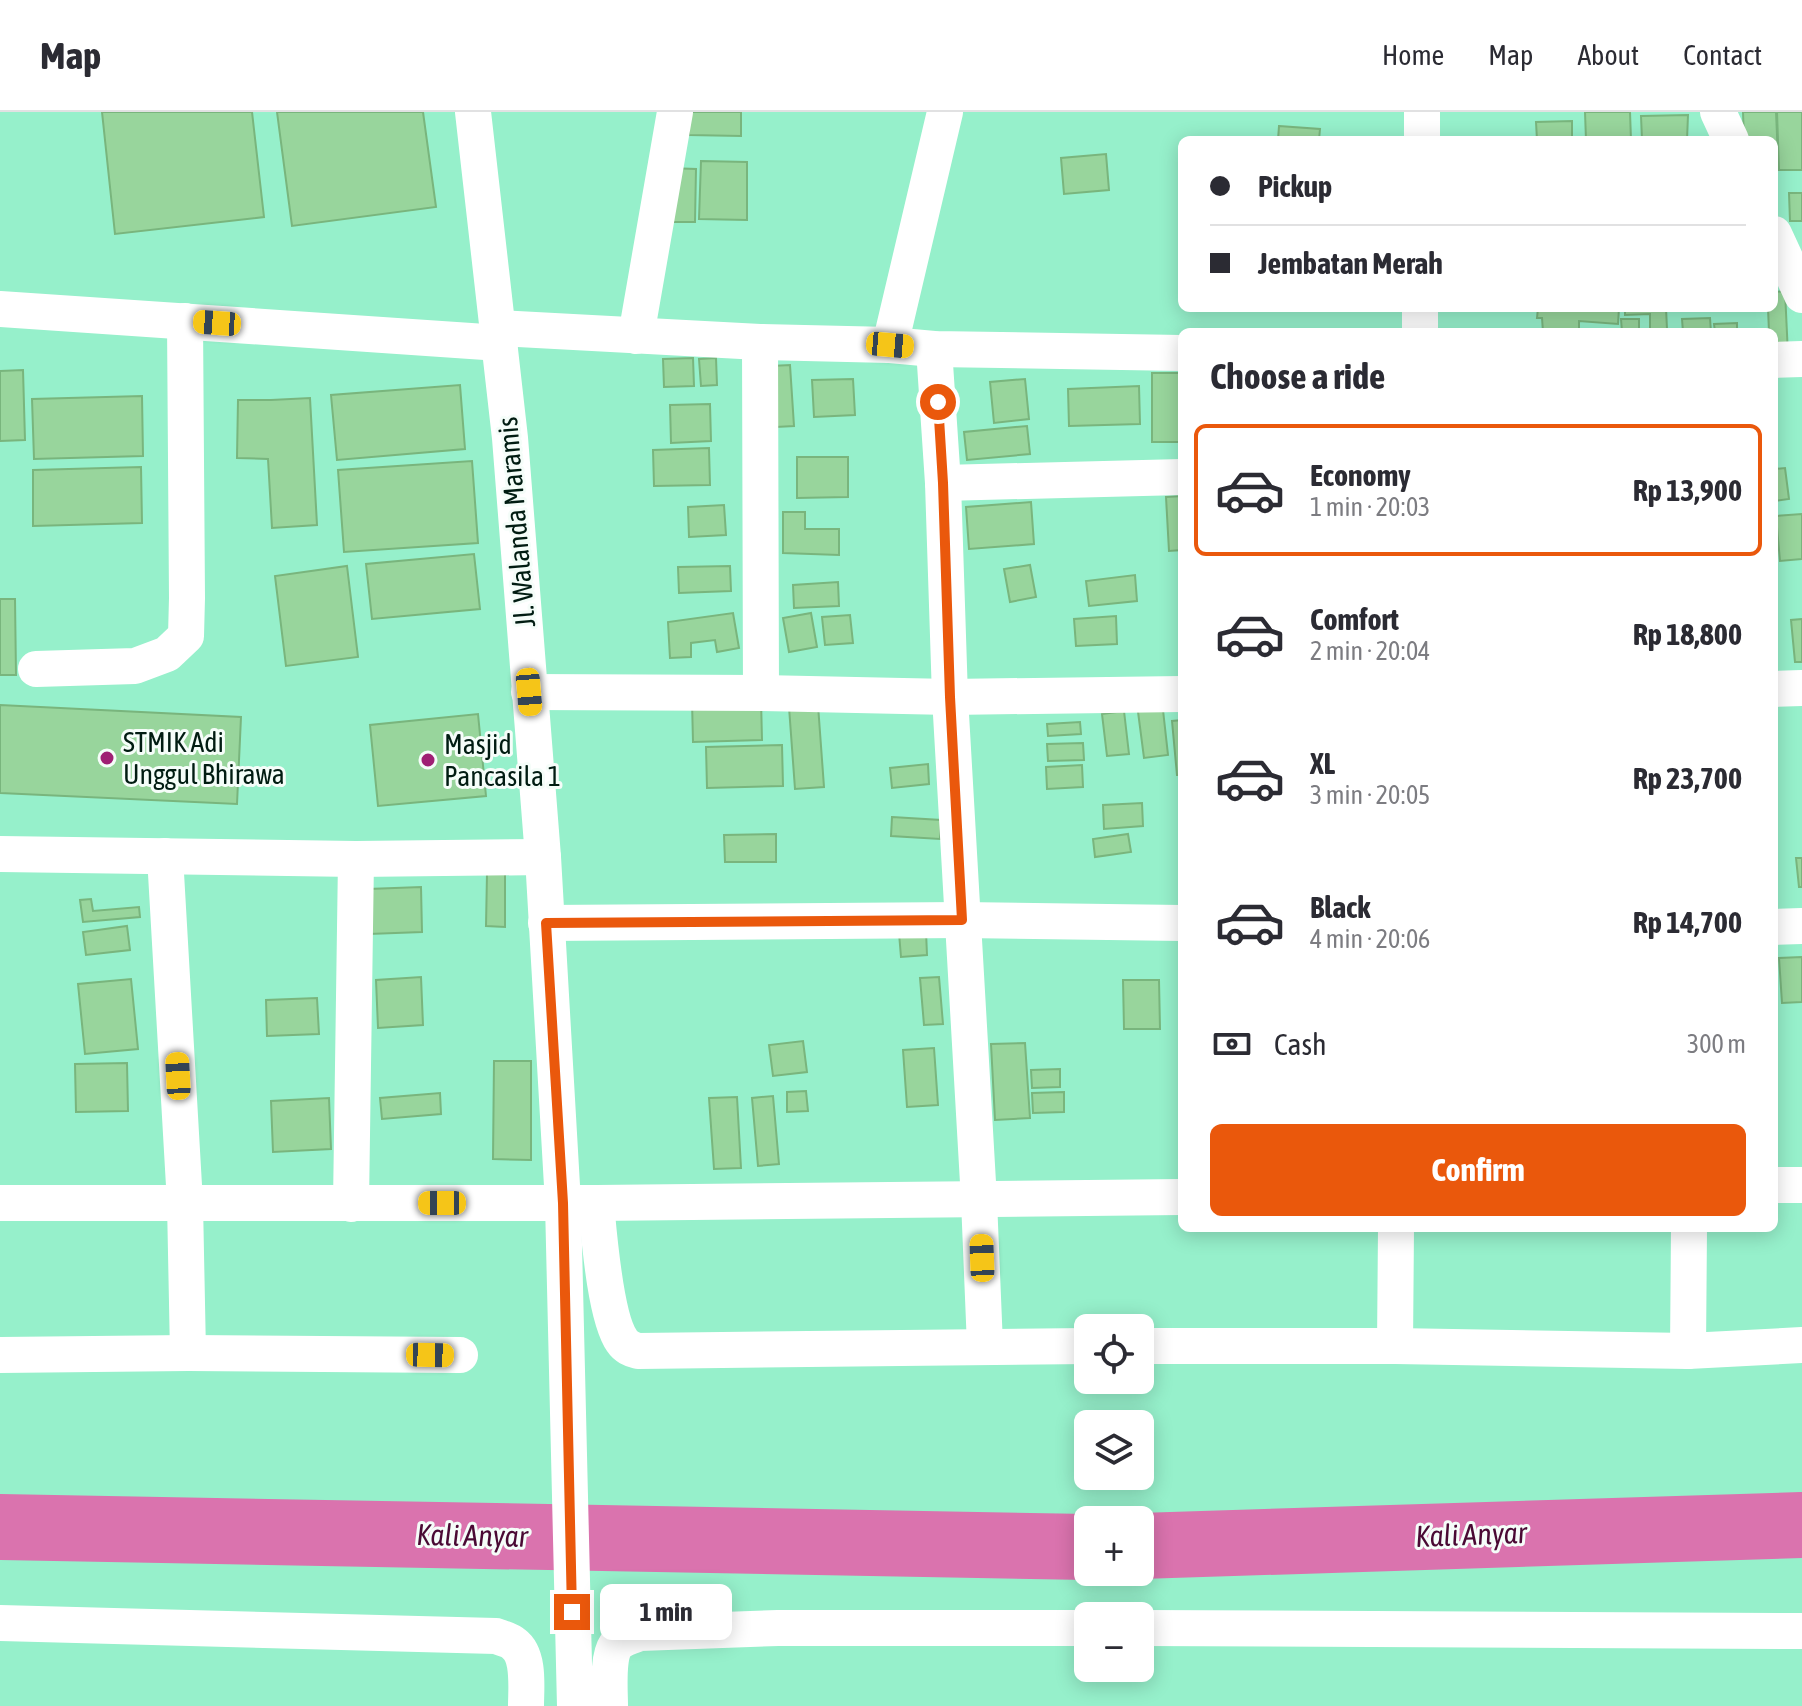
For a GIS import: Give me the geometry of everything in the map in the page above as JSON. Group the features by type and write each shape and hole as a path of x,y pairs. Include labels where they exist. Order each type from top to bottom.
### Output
{"street":[{"name":"Jl. Walanda Maramis","path":"473,112 510,438 546,923 579,1203 564,1269 574,1690"},
{"path":"636,336 675,112"},
{"path":"890,345 945,112"},
{"path":"1422,112 1422,136"},
{"path":"1718,112 1729,136"},
{"path":"1778,243 1802,295"},
{"path":"0,309 499,336 636,336 934,349 1178,353"},
{"path":"36,669 135,666 167,654 186,636 185,321"},
{"path":"760,342 761,693"},
{"path":"934,349 985,1346"},
{"path":"1778,360 1802,359"},
{"path":"943,483 1178,477"},
{"path":"1778,689 1802,688"},
{"path":"529,692 950,697 1178,694"},
{"path":"0,854 356,859 543,857"},
{"path":"165,856 185,1203 188,1353"},
{"path":"351,1204 356,859"},
{"path":"546,923 962,920 1178,923"},
{"path":"1778,927 1802,926"},
{"path":"1778,1185 1802,1185"},
{"path":"0,1203 579,1203 1178,1197"},
{"path":"579,1203 618,1334 629,1348 638,1351 1074,1346"},
{"path":"1395,1346 1396,1232"},
{"path":"1688,1351 1689,1232"},
{"path":"1154,1346 1688,1351 1802,1345"},
{"path":"0,1355 460,1355"},
{"path":"0,1623 496,1636 515,1644 522,1656 526,1706"},
{"path":"610,1706 611,1656 617,1644 640,1633 778,1628 1074,1628"},
{"path":"1154,1628 1802,1631"}],"building":[{"path":"102,112 252,112 264,217 115,234"},
{"path":"277,112 423,112 436,207 292,226"},
{"path":"689,112 741,112 741,136 689,135"},
{"path":"1585,112 1630,112 1631,136 1586,136"},
{"path":"1743,112 1776,112 1777,136 1744,136"},
{"path":"1777,112 1802,112 1802,170 1779,170"},
{"path":"1688,115 1687,136 1642,136 1641,116"},
{"path":"1572,121 1572,136 1537,136 1536,122"},
{"path":"1279,126 1320,129 1319,136 1278,136"},
{"path":"1106,154 1109,190 1064,194 1061,158"},
{"path":"701,161 747,162 747,220 699,219"},
{"path":"667,168 696,169 695,222 666,222"},
{"path":"1789,193 1802,193 1802,221 1790,221"},
{"path":"1785,291 1788,355 1778,356 1778,328 1769,328 1768,312 1778,312 1778,292"},
{"path":"1538,312 1619,312 1618,324 1579,321 1579,328 1543,328 1542,318 1537,318"},
{"path":"1625,312 1666,312 1667,328 1650,328 1650,314 1625,315"},
{"path":"1710,318 1711,328 1683,328 1682,319"},
{"path":"1621,319 1639,319 1639,328 1622,328"},
{"path":"1737,323 1737,328 1714,328 1714,324"},
{"path":"693,358 694,386 664,387 663,359"},
{"path":"716,358 717,385 701,386 699,359"},
{"path":"790,365 794,426 776,427 771,366"},
{"path":"23,370 25,440 0,441 0,371"},
{"path":"1152,373 1178,373 1178,442 1152,442"},
{"path":"853,379 855,415 814,417 812,380"},
{"path":"1025,379 1029,419 994,423 990,382"},
{"path":"460,385 465,449 337,460 331,395"},
{"path":"1139,386 1140,424 1069,426 1068,389"},
{"path":"142,396 143,456 34,459 32,399"},
{"path":"310,398 317,525 272,528 268,459 237,458 238,400"},
{"path":"710,404 711,441 671,443 670,405"},
{"path":"1027,426 1030,454 967,460 964,432"},
{"path":"709,448 710,485 654,486 653,450"},
{"path":"797,457 848,457 848,497 797,498"},
{"path":"472,461 478,543 344,552 338,470"},
{"path":"141,467 142,523 33,526 33,470"},
{"path":"1785,468 1789,499 1778,500 1778,469"},
{"path":"1178,496 1178,550 1169,551 1166,497"},
{"path":"1031,502 1034,544 969,549 966,507"},
{"path":"724,505 726,535 689,537 688,507"},
{"path":"783,512 805,512 805,529 839,529 839,555 783,553"},
{"path":"1802,514 1802,559 1780,561 1778,516"},
{"path":"474,554 480,609 372,619 366,564"},
{"path":"1030,565 1036,597 1010,602 1004,569"},
{"path":"347,566 358,657 286,666 275,576"},
{"path":"730,566 731,591 679,593 678,567"},
{"path":"1135,575 1137,601 1089,606 1086,581"},
{"path":"838,582 839,606 794,608 793,585"},
{"path":"0,599 15,599 16,675 0,675"},
{"path":"733,613 739,648 717,652 715,640 691,643 691,657 670,658 668,622"},
{"path":"811,613 817,647 789,652 783,618"},
{"path":"850,615 853,643 825,645 822,617"},
{"path":"1116,616 1117,644 1076,646 1074,619"},
{"path":"1802,619 1802,662 1795,662 1791,620"},
{"path":"761,699 762,740 693,742 692,701"},
{"path":"1162,701 1168,755 1144,758 1137,704"},
{"path":"0,705 241,717 237,804 0,793"},
{"path":"818,705 824,787 795,789 789,707"},
{"path":"1124,711 1129,754 1107,756 1102,714"},
{"name":"Masjid Pancasila 1","path":"478,714 486,796 378,806 370,725"},
{"path":"1178,720 1178,775 1177,775 1172,721"},
{"path":"1080,722 1081,734 1048,736 1047,724"},
{"path":"1083,743 1084,760 1048,761 1047,744"},
{"path":"782,745 783,786 707,788 706,747"},
{"path":"928,764 929,784 892,788 890,768"},
{"path":"1082,765 1083,787 1047,789 1046,767"},
{"path":"1142,803 1143,826 1104,829 1103,805"},
{"path":"892,817 941,820 940,839 891,836"},
{"path":"776,834 776,862 725,862 724,835"},
{"path":"1128,834 1131,852 1095,857 1093,839"},
{"path":"1796,858 1802,858 1802,887 1799,887"},
{"path":"487,874 505,874 505,927 486,926"},
{"path":"421,887 422,932 369,934 368,889"},
{"path":"91,899 93,911 139,907 140,917 83,922 80,900"},
{"path":"127,926 130,950 86,955 83,932"},
{"path":"926,931 927,955 901,957 899,933"},
{"path":"1802,957 1802,1002 1782,1003 1779,958"},
{"path":"421,977 423,1025 378,1028 376,980"},
{"path":"939,977 943,1024 924,1025 920,978"},
{"path":"131,979 138,1049 85,1054 78,984"},
{"path":"1123,980 1159,980 1160,1029 1124,1029"},
{"path":"317,998 319,1034 267,1036 266,1000"},
{"path":"803,1041 807,1072 773,1076 769,1045"},
{"path":"1025,1043 1030,1118 995,1120 991,1044"},
{"path":"934,1048 938,1105 907,1107 903,1050"},
{"path":"494,1061 531,1061 531,1160 493,1159"},
{"path":"127,1063 128,1111 76,1112 75,1064"},
{"path":"1060,1069 1060,1087 1032,1088 1031,1070"},
{"path":"806,1091 808,1111 787,1112 787,1092"},
{"path":"1064,1092 1064,1112 1033,1113 1032,1093"},
{"path":"440,1093 441,1114 382,1119 380,1098"},
{"path":"773,1096 779,1164 758,1166 752,1098"},
{"path":"737,1097 741,1168 714,1169 709,1098"},
{"path":"329,1098 331,1149 273,1152 271,1101"}],"waterway":[{"name":"Kali Anyar","path":"1154,1546 1802,1525"},
{"name":"Kali Anyar","path":"0,1527 1074,1547"}],"place":[{"name":"STMIK Adi Unggul Bhirawa","path":"107,758"},
{"name":"Masjid Pancasila 1","path":"428,760"}],"route":[{"path":"572,1612 563,1203 546,923 962,920 938,402"}]}
